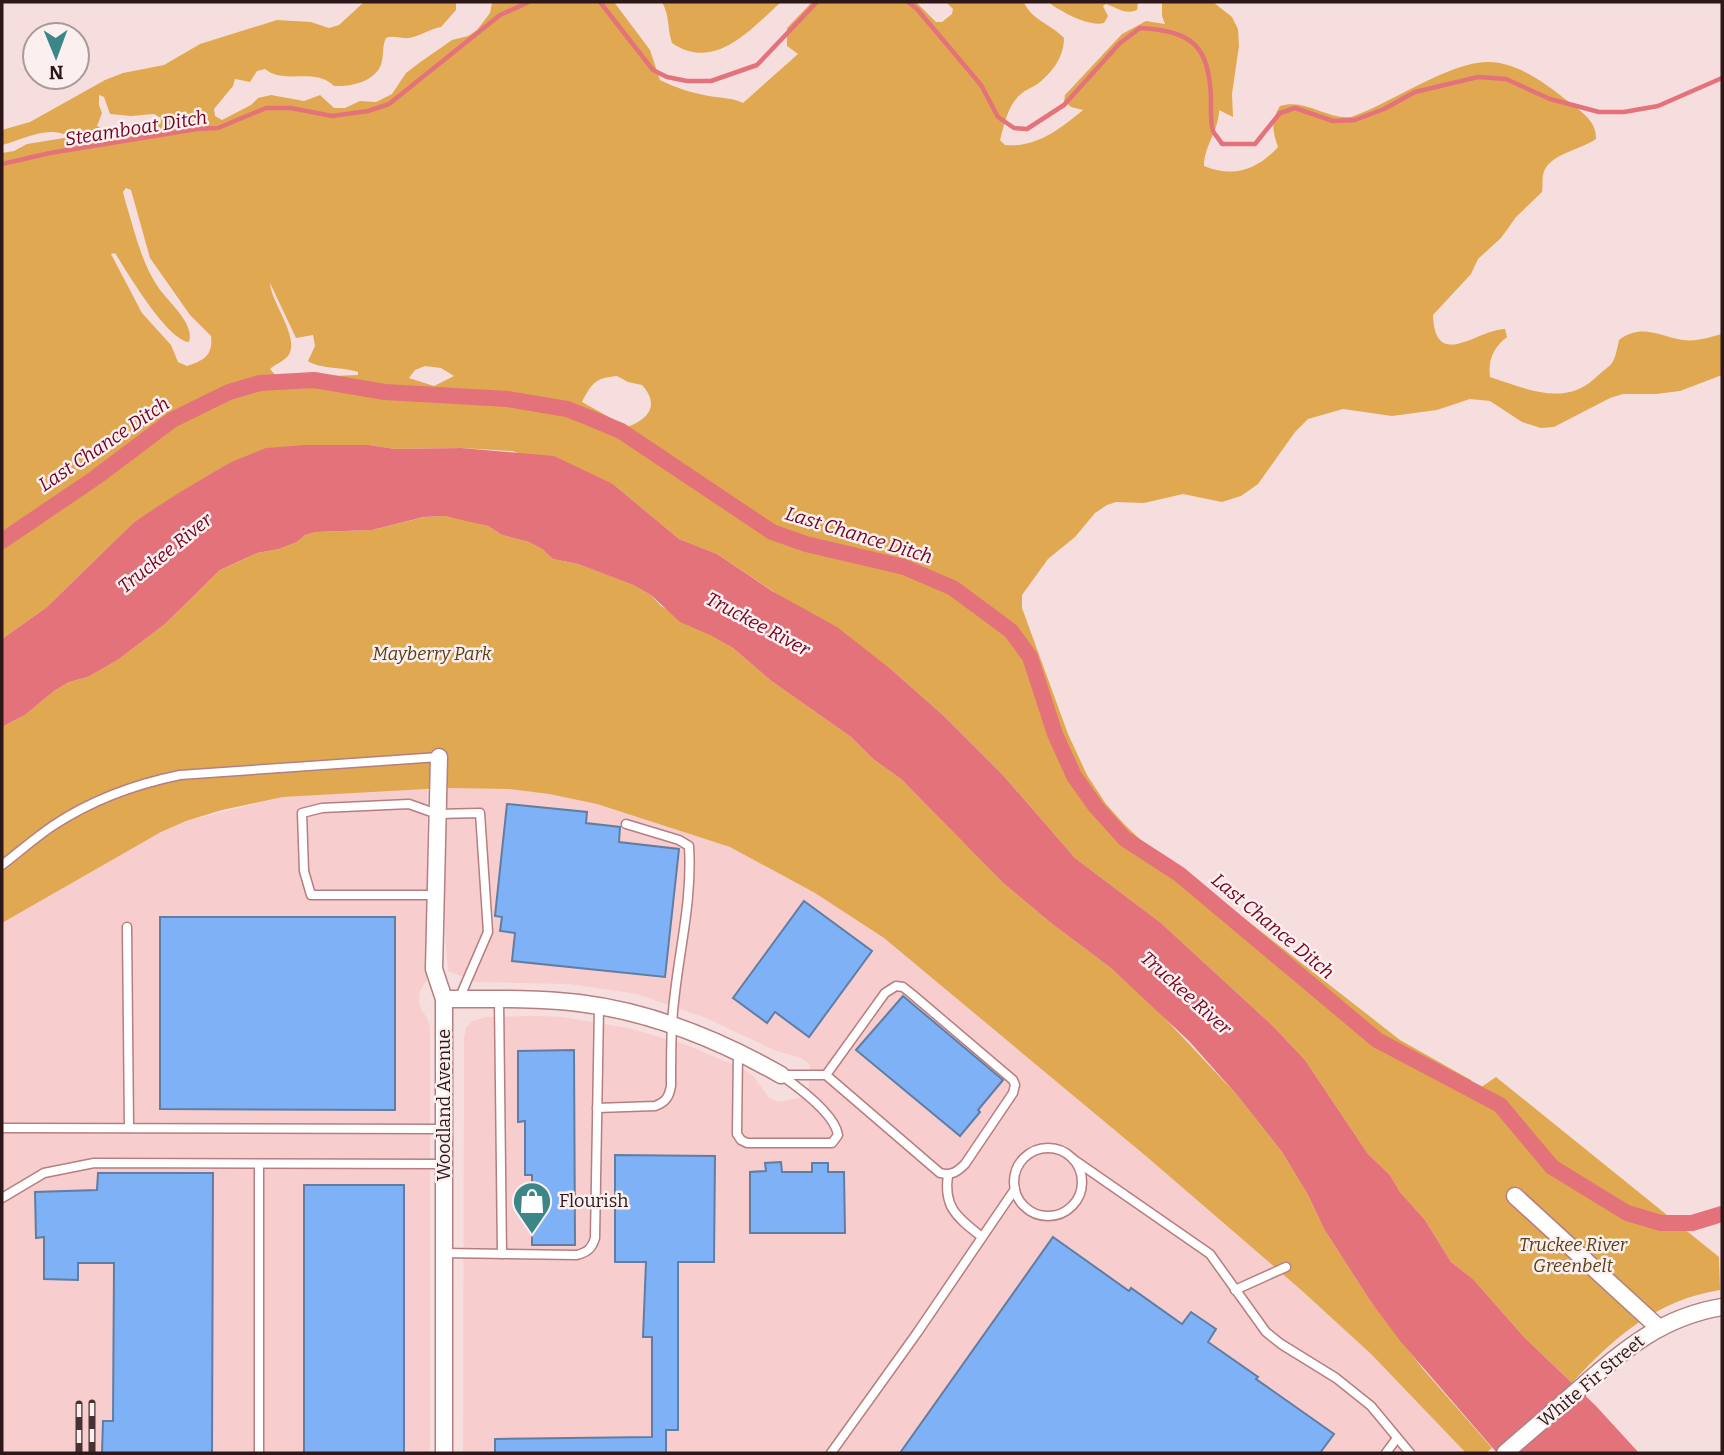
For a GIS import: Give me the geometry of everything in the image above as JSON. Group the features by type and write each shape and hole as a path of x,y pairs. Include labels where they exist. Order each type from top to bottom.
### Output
{"street":[{"name":"Woodland Avenue","path":"439,758 434,969 452,999 444,1129 444,1453"},
{"path":"452,999 538,1000 599,1007 672,1024 738,1051 781,1075"},
{"path":"1515,1196 1658,1328"},
{"name":"White Fir Street","path":"1505,1453 1628,1347 1679,1318 1722,1307"}],"lane":[{"path":"2,865 54,825 105,797 153,780 180,775 439,758"},
{"path":"436,895 311,895 304,871 302,813 322,808 409,804 437,814 480,813 488,932 452,999"},
{"path":"597,1108 655,1106 664,1103 670,1096 672,1024 690,884 689,846 679,840 626,824"},
{"path":"127,927 129,1128"},
{"path":"781,1075 826,1074 940,1173 948,1175 965,1164 1015,1086 1013,1080 913,995 903,987 896,986 890,988 826,1074"},
{"path":"499,1000 502,1254"},
{"path":"444,1253 578,1255 593,1247 599,1007"},
{"path":"738,1051 737,1134 741,1140 747,1143 832,1143 838,1135 837,1127 805,1092 781,1075"},
{"path":"2,1128 444,1129"},
{"path":"831,1453 918,1333 1014,1189 1016,1169 1029,1153 1042,1148 1056,1149 1073,1159 1200,1246 1218,1262 1266,1332 1280,1344 1336,1378 1371,1406 1410,1453"},
{"path":"1014,1189 1022,1203 1037,1214 1056,1215 1066,1210 1077,1199 1082,1184 1080,1170 1073,1159"},
{"path":"2,1198 44,1173 94,1163 444,1164"},
{"path":"259,1164 259,1453"},
{"path":"948,1175 946,1190 953,1209 962,1221 982,1237"},
{"path":"1235,1290 1286,1267"},
{"path":"1386,1453 1397,1438"}],"shaded area":[{"path":"444,788 509,789 597,804 730,847 815,893 884,938 1147,1157 1371,1354 1466,1453 463,1453 466,1027 473,1021 486,1017 539,1016 563,1017 628,1028 687,1045 743,1069 754,1077 769,1098 778,1102 800,1098 808,1090 811,1070 808,1063 799,1057 776,1051 706,1018 637,994 570,984 477,982 448,971 445,934"},
{"path":"427,789 427,980 420,991 419,1000 430,1028 430,1453 2,1453 2,923 161,832 186,821 283,797"}],"green space":[{"name":"Truckee River Greenbelt","path":"364,2 456,2 456,10 441,27 409,38 386,38 380,68 370,78 349,85 334,86 318,78 281,76 265,69 257,71 250,82 235,79 233,86 214,109 215,116 222,120 251,105 258,98 271,95 304,101 320,95 334,108 345,108 360,101 376,102 392,94 406,73 419,63 452,40 468,36 477,30 490,13 492,2 614,2 650,50 660,80 690,92 743,103 798,54 787,46 787,28 812,2 916,2 936,22 942,22 952,14 953,9 946,2 1024,2 1036,18 1064,38 1062,52 1051,71 1021,94 1010,109 1000,140 1005,145 1016,145 1047,136 1083,110 1071,107 1064,101 1065,95 1122,34 1146,21 1165,24 1162,2 1213,2 1232,17 1238,29 1239,46 1232,94 1233,117 1219,110 1205,159 1204,166 1215,170 1244,170 1270,155 1278,147 1273,126 1280,106 1307,106 1332,115 1351,117 1456,68 1473,64 1499,63 1520,69 1581,111 1593,126 1596,139 1558,157 1546,168 1542,192 1516,217 1501,238 1478,259 1471,274 1433,315 1436,332 1441,341 1450,344 1505,329 1507,337 1495,350 1490,365 1490,377 1544,393 1570,392 1582,387 1612,363 1619,340 1643,331 1688,340 1722,334 1722,375 1680,391 1623,394 1610,398 1554,427 1541,428 1522,422 1490,401 1470,399 1437,410 1392,416 1343,409 1308,419 1295,432 1258,484 1241,496 1222,502 1183,494 1144,503 1116,502 1107,505 1095,513 1075,537 1048,559 1022,595 1022,608 1068,734 1087,775 1106,804 1124,824 1147,846 1194,879 1400,1040 1471,1080 1477,1090 1496,1077 1719,1257 1720,1290 1676,1302 1638,1323 1604,1350 1572,1383 1524,1337 1473,1279 1451,1262 1425,1220 1400,1192 1390,1175 1368,1154 1305,1060 1273,1026 1161,923 1075,858 1002,774 944,716 893,671 717,554 679,539 613,484 512,451 461,448 395,449 369,445 229,463 134,522 47,607 2,639 2,153 14,151 27,144 70,137 62,133 45,132 2,145 2,130 30,122 85,91 91,91 91,88 105,80 123,73 164,65 200,44 277,20 311,22 329,28 339,25","holes":["99,95 104,97 110,114 154,114 161,118 159,124 119,130 97,126 102,113","126,188 131,190 150,258 190,315 211,336 209,352 193,364 187,366 178,362 171,345 142,313 111,254 115,253 159,318 170,330 189,342 190,335 184,320 158,287 147,267 123,192","270,283 296,338 313,335 315,346 308,361 358,372 358,375 278,378 270,369 288,356 291,340","425,366 441,368 454,376 434,386 409,378 415,370","617,376 642,385 650,399 650,410 646,415 627,427 582,402 599,380"]},
{"path":"662,2 781,2 731,44 703,53 688,51 672,43"},
{"path":"1048,2 1138,2 1137,10 1129,12 1106,4 1103,6 1108,16 1104,23 1097,24 1074,17"},
{"name":"Mayberry Park","path":"445,516 488,526 502,535 529,542 553,559 578,564 633,585 651,595 661,606 733,648 770,680 851,737 873,759 901,779 1002,882 1112,969 1157,1010 1237,1095 1282,1152 1308,1195 1324,1229 1371,1302 1423,1369 1492,1448 1486,1453 1466,1453 1371,1354 1300,1289 1147,1157 884,938 815,893 730,847 597,804 509,789 444,788 283,797 222,810 161,832 2,923 2,727 25,715 69,682 88,677 119,659 165,624 220,570 257,553 297,542 305,535 316,532 372,530 425,517"}],"water":[{"name":"Truckee River","path":"369,445 395,449 461,448 554,456 613,484 679,539 717,554 772,591 837,627 944,716 1002,774 1075,858 1161,923 1273,1026 1305,1060 1368,1154 1390,1175 1400,1192 1425,1220 1451,1262 1473,1279 1524,1337 1596,1406 1639,1453 1497,1453 1401,1342 1371,1302 1324,1229 1308,1195 1282,1152 1237,1095 1189,1041 1112,969 1002,882 901,779 873,759 851,737 770,680 733,648 680,622 651,595 633,585 578,564 553,559 529,542 502,535 488,526 445,516 424,517 372,530 316,532 305,535 297,542 257,553 220,570 165,624 119,659 88,677 69,682 25,715 2,727 2,639 47,607 134,522 177,494 229,463 266,448"}],"building":[{"path":"507,804 587,812 586,823 620,827 619,842 679,849 665,977 512,961 515,933 500,931 502,917 495,916"},
{"path":"804,901 872,951 809,1037 775,1012 767,1023 733,998"},
{"path":"160,917 395,917 395,1110 160,1109"},
{"path":"903,996 1003,1080 960,1136 856,1050"},
{"path":"574,1050 575,1245 532,1245 532,1175 525,1175 525,1121 518,1122 518,1051"},
{"path":"615,1155 715,1156 714,1262 678,1262 678,1430 666,1430 666,1453 495,1453 495,1439 652,1437 652,1337 643,1337 646,1262 615,1262"},
{"path":"781,1162 782,1172 812,1172 812,1163 828,1163 828,1172 844,1172 845,1233 750,1233 750,1172 766,1171 765,1163"},
{"path":"98,1173 213,1173 212,1453 102,1453 103,1421 113,1421 114,1263 78,1263 78,1280 44,1279 44,1237 36,1238 35,1192 97,1190"},
{"path":"304,1185 404,1185 404,1453 304,1453"},
{"path":"1053,1237 1129,1291 1131,1288 1182,1324 1191,1312 1216,1329 1208,1342 1334,1434 1320,1453 900,1453"}],"waterway":[{"name":"Steamboat Ditch","path":"2,164 50,153 197,129 218,128 266,108 291,108 332,116 368,111 389,104 500,15 529,2"},
{"name":"Steamboat Ditch","path":"600,2 653,70 667,77 687,81 711,81 757,65 817,2"},
{"name":"Steamboat Ditch","path":"908,2 917,9 981,85 998,117 1014,128 1027,129 1064,105 1120,43 1140,28 1173,33 1185,38 1202,54 1210,80 1212,127 1222,144 1255,144 1280,113 1295,108 1333,121 1355,120 1384,109 1415,92 1478,77 1506,79 1550,99 1599,112 1624,112 1658,106 1722,78"},
{"name":"Last Chance Ditch","path":"2,541 95,478 172,420 229,392 260,383 314,380 385,392 507,399 567,409 621,431 772,532 806,544 904,567 953,588 1011,631 1030,657 1055,734 1074,776 1096,807 1125,839 1179,874 1377,1040 1500,1105 1552,1167 1627,1213 1661,1223 1692,1223 1722,1214"}],"railway":[{"path":"92,1403 92,1453"},
{"path":"79,1404 79,1453"}],"place":[{"name":"Flourish","path":"532,1235"}]}
